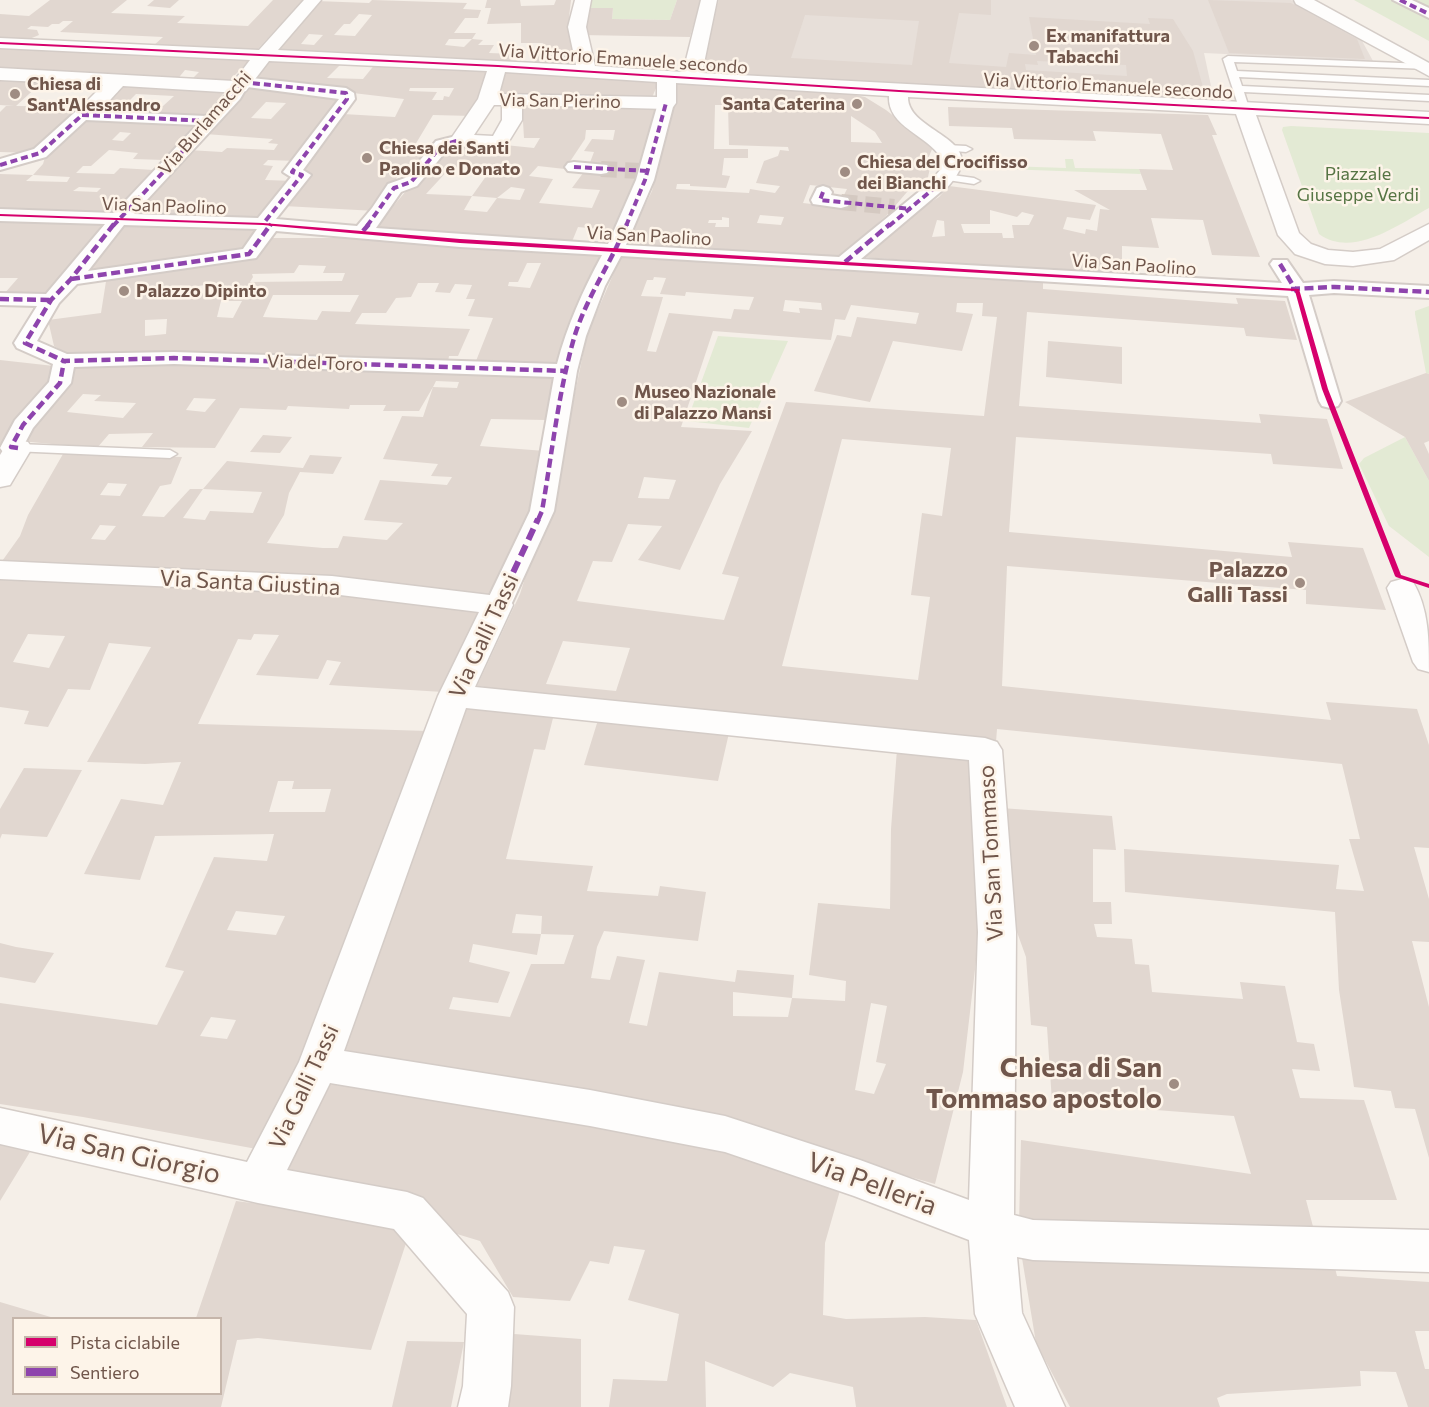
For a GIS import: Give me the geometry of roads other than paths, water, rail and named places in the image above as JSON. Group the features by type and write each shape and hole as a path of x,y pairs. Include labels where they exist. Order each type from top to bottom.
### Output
{"street":[{"name":"Via Burlamacchi","path":"64,361 25,343 51,300 71,279 118,220 210,122 263,56 313,0"},
{"path":"583,0 577,27 587,72"},
{"path":"691,79 709,0"},
{"path":"1302,0 1428,73"},
{"path":"1400,0 1429,14"},
{"name":"Via Vittorio Emanuele secondo","path":"0,43 498,66 899,91 1241,99"},
{"name":"Via San Pierino","path":"498,66 488,99 666,103"},
{"path":"0,74 241,84 346,93 347,99 292,171 302,175 249,254 71,279"},
{"name":"Via Galli Tassi","path":"258,1184 319,1064 454,696 542,512 566,372 575,336 623,233 666,103 667,77"},
{"path":"0,165 40,153 124,80"},
{"path":"845,262 903,208 942,181 952,163 946,148 903,114 898,104 899,91"},
{"path":"460,140 488,99"},
{"path":"1429,118 1241,99 1289,236 1303,249 1325,257 1353,259 1386,255 1429,231"},
{"path":"363,231 380,211 394,188 411,182 442,145 460,140 499,142 512,120 512,101"},
{"path":"83,114 210,122"},
{"path":"574,167 601,169"},
{"path":"823,192 820,200 841,202"},
{"name":"Via San Paolino","path":"0,215 267,224 459,241 1297,290 1334,287 1429,292"},
{"path":"1280,264 1297,290 1330,401"},
{"path":"0,299 51,300"},
{"name":"Via del Toro","path":"64,361 174,358 566,372"},
{"path":"0,479 18,448 11,447 23,425 60,383 64,361"},
{"name":"Via Santa Giustina","path":"0,570 332,585 498,605"},
{"path":"1398,576 1429,662"},
{"name":"Via San Tommaso","path":"454,696 985,750 997,932 991,1227 999,1314 1040,1407"},
{"name":"Via Pelleria","path":"319,1064 590,1108 725,1134 1033,1240 1429,1251"},
{"name":"Via San Giorgio","path":"0,1126 44,1134 258,1184 407,1212 491,1307 487,1386 483,1407"}],"lane":[{"path":"1428,73 1228,59 1241,99 1429,98"},
{"path":"1233,74 1428,73"},
{"path":"946,148 966,149"},
{"path":"942,181 974,181"},
{"path":"18,448 170,454"}],"tunnel":[{"path":"601,169 641,171"},
{"path":"841,202 894,207"}],"place":[{"name":"Ex manifattura Tabacchi","path":"1034,46"},
{"name":"Chiesa di Sant'Alessandro","path":"15,94"},
{"name":"Santa Caterina","path":"857,104"},
{"name":"Chiesa dei Santi Paolino e Donato","path":"367,158"},
{"name":"Chiesa del Crocifisso dei Bianchi","path":"845,172"},
{"name":"Palazzo Dipinto","path":"124,291"},
{"name":"Museo Nazionale di Palazzo Mansi","path":"622,402"},
{"name":"Palazzo Galli Tassi","path":"1300,583"},
{"name":"Chiesa di San Tommaso apostolo","path":"1174,1084"}],"park label":[{"name":"Piazzale Giuseppe Verdi","path":"1358,184"}]}
